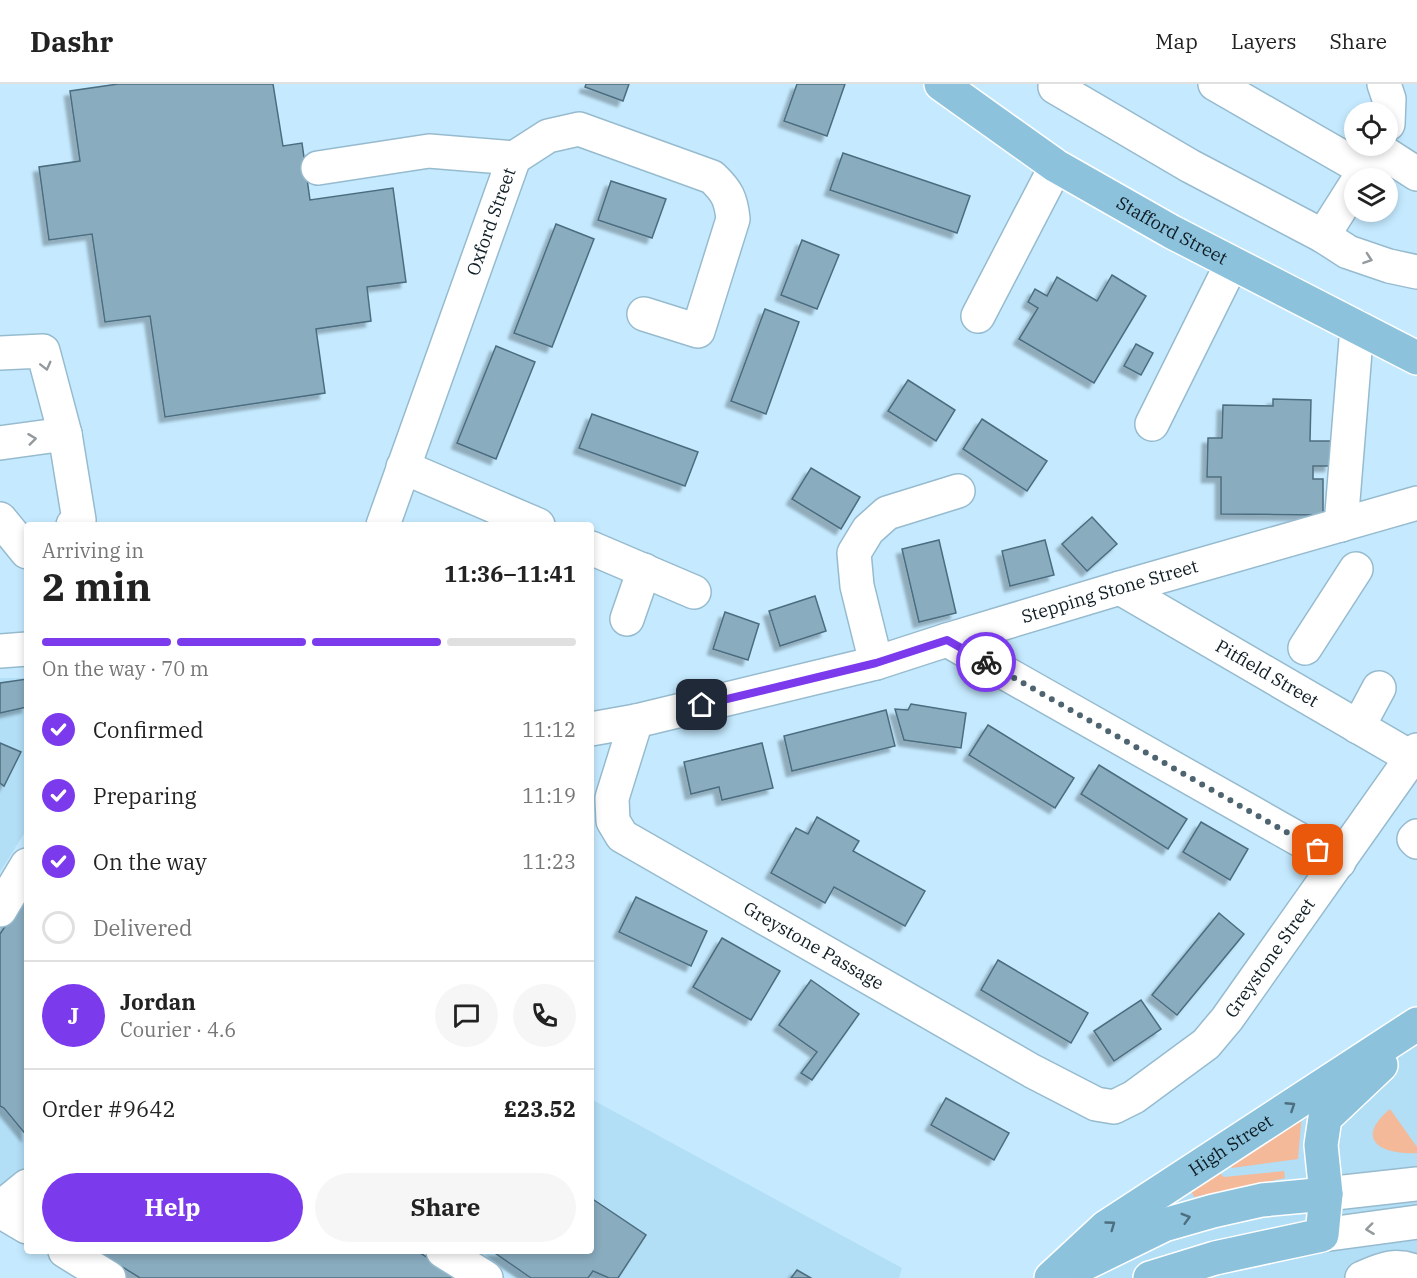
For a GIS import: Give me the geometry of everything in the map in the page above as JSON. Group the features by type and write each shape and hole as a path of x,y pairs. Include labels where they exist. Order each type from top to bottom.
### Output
{"main road":[{"name":"Stafford Street","path":"941,84 1056,166 1172,232 1417,358"},
{"name":"High Street","path":"1052,1278 1106,1227 1417,1024"},
{"path":"1150,1278 1215,1258 1322,1235 1326,1194 1321,1145 1325,1118 1417,1030"},
{"path":"1057,1278 1164,1224 1262,1200 1326,1194"}],"street":[{"path":"1057,84 1055,87 1190,166 1323,236 1348,252 1389,266 1417,272"},
{"path":"1215,84 1371,159 1417,174"},
{"path":"1323,236 1371,159 1389,99 1384,84"},
{"name":"Oxford Street","path":"384,522 514,158 549,136 579,129 712,177 723,188 732,203 733,219 698,331 644,314"},
{"path":"318,168 429,151 514,158"},
{"path":"978,316 1056,166"},
{"path":"1152,424 1232,263"},
{"path":"1341,525 1357,327"},
{"path":"0,353 42,351 65,434 79,520 77,522"},
{"path":"0,443 65,434"},
{"path":"403,467 531,522"},
{"path":"876,663 857,586 854,553 868,530 887,513 958,491"},
{"name":"Stepping Stone Street","path":"594,728 636,721 876,663 1120,588 1417,503"},
{"path":"0,519 24,549"},
{"path":"594,549 694,592"},
{"path":"0,551 24,553"},
{"path":"1305,648 1356,569"},
{"path":"627,619 644,570"},
{"name":"Pitfield Street","path":"1120,588 1358,727 1414,754"},
{"path":"947,640 1339,862"},
{"path":"0,651 24,649"},
{"path":"1358,727 1379,688"},
{"name":"Greystone Passage","path":"636,721 612,798 613,821 622,836 1032,1071 1096,1104 1114,1107"},
{"name":"Greystone Street","path":"1114,1107 1134,1097 1206,1044 1227,1019 1414,754"},
{"path":"1417,836 1414,839 1417,842"},
{"path":"0,910 24,870"},
{"path":"1326,1194 1417,1184"},
{"path":"24,1188 0,1209 24,1225"},
{"path":"1322,1235 1417,1222"},
{"path":"70,1254 109,1278"},
{"path":"448,1254 486,1278"},
{"path":"1362,1278 1384,1268 1404,1267 1417,1272"}],"shaded area":[{"path":"0,678 24,678 24,834 0,872"},
{"path":"24,890 24,1174 0,1194 0,928"},
{"path":"1417,1024 1417,1278 1051,1278"},
{"path":"594,1101 902,1268 899,1278 517,1278 480,1254 594,1254"},
{"path":"1390,1109 1417,1147 1417,1153 1393,1151 1376,1143 1373,1137 1374,1129"},
{"path":"1302,1112 1298,1159 1232,1168 1228,1163"},
{"path":"1284,1171 1285,1178 1194,1197 1191,1190 1218,1172 1224,1177"}],"building":[{"path":"118,84 273,84 283,146 302,143 310,200 393,188 406,282 367,287 371,321 316,329 325,393 165,417 150,316 105,322 92,234 49,240 39,167 80,161 70,91"},
{"path":"586,84 629,84 623,101 585,87"},
{"path":"797,84 845,84 827,136 784,121"},
{"path":"843,153 970,196 957,233 830,190"},
{"path":"611,181 666,199 652,238 598,220"},
{"path":"556,224 594,239 552,347 514,333"},
{"path":"802,240 839,255 817,309 781,295"},
{"path":"1112,275 1146,296 1094,383 1019,339 1038,308 1028,302 1035,289 1047,296 1057,277 1097,301"},
{"path":"765,309 799,322 766,414 731,401"},
{"path":"1136,344 1153,353 1141,375 1124,366"},
{"path":"496,346 535,362 496,459 457,443"},
{"path":"908,380 955,410 936,441 888,411"},
{"path":"1273,399 1311,400 1310,441 1331,441 1330,466 1313,466 1313,479 1323,479 1323,515 1221,514 1221,477 1207,477 1208,438 1222,438 1223,405 1273,406"},
{"path":"592,414 698,452 685,486 579,448"},
{"path":"982,419 1047,461 1027,491 963,449"},
{"path":"811,468 860,497 841,529 792,499"},
{"path":"1092,517 1117,544 1087,571 1062,544"},
{"path":"939,540 956,613 919,622 902,549"},
{"path":"1045,540 1054,575 1010,586 1002,551"},
{"path":"815,596 826,631 780,646 769,611"},
{"path":"725,612 759,624 748,660 713,649"},
{"path":"24,679 24,708 0,713 0,683"},
{"path":"911,704 966,713 961,748 904,740 895,709 908,710"},
{"path":"886,710 895,746 792,771 784,736"},
{"path":"988,725 1074,778 1055,808 969,755"},
{"path":"0,743 21,752 4,786 0,783"},
{"path":"762,743 773,788 722,800 719,787 691,794 684,762"},
{"path":"1099,765 1187,819 1168,849 1081,794"},
{"path":"817,817 859,841 853,851 925,891 905,926 834,887 825,903 771,873 796,828 808,834"},
{"path":"1201,822 1248,849 1230,880 1183,852"},
{"path":"636,897 707,931 691,966 619,932"},
{"path":"24,898 24,1132 0,1106 0,934"},
{"path":"1219,913 1244,934 1177,1015 1152,995"},
{"path":"722,938 780,971 751,1020 693,987"},
{"path":"998,960 1088,1013 1071,1043 981,990"},
{"path":"811,980 859,1014 812,1080 801,1073 817,1052 779,1025"},
{"path":"1141,1000 1161,1029 1114,1061 1094,1031"},
{"path":"946,1098 1009,1133 994,1160 931,1125"},
{"path":"594,1200 646,1235 618,1278 609,1278 593,1271 588,1278 531,1278 496,1254 594,1254"},
{"path":"102,1254 422,1254 461,1278 140,1278"},
{"path":"797,1270 811,1278 791,1278"}],"way so far":[{"path":"986,662 1318,850"}],"route":[{"path":"702,705 876,663 947,640 986,662"}]}
